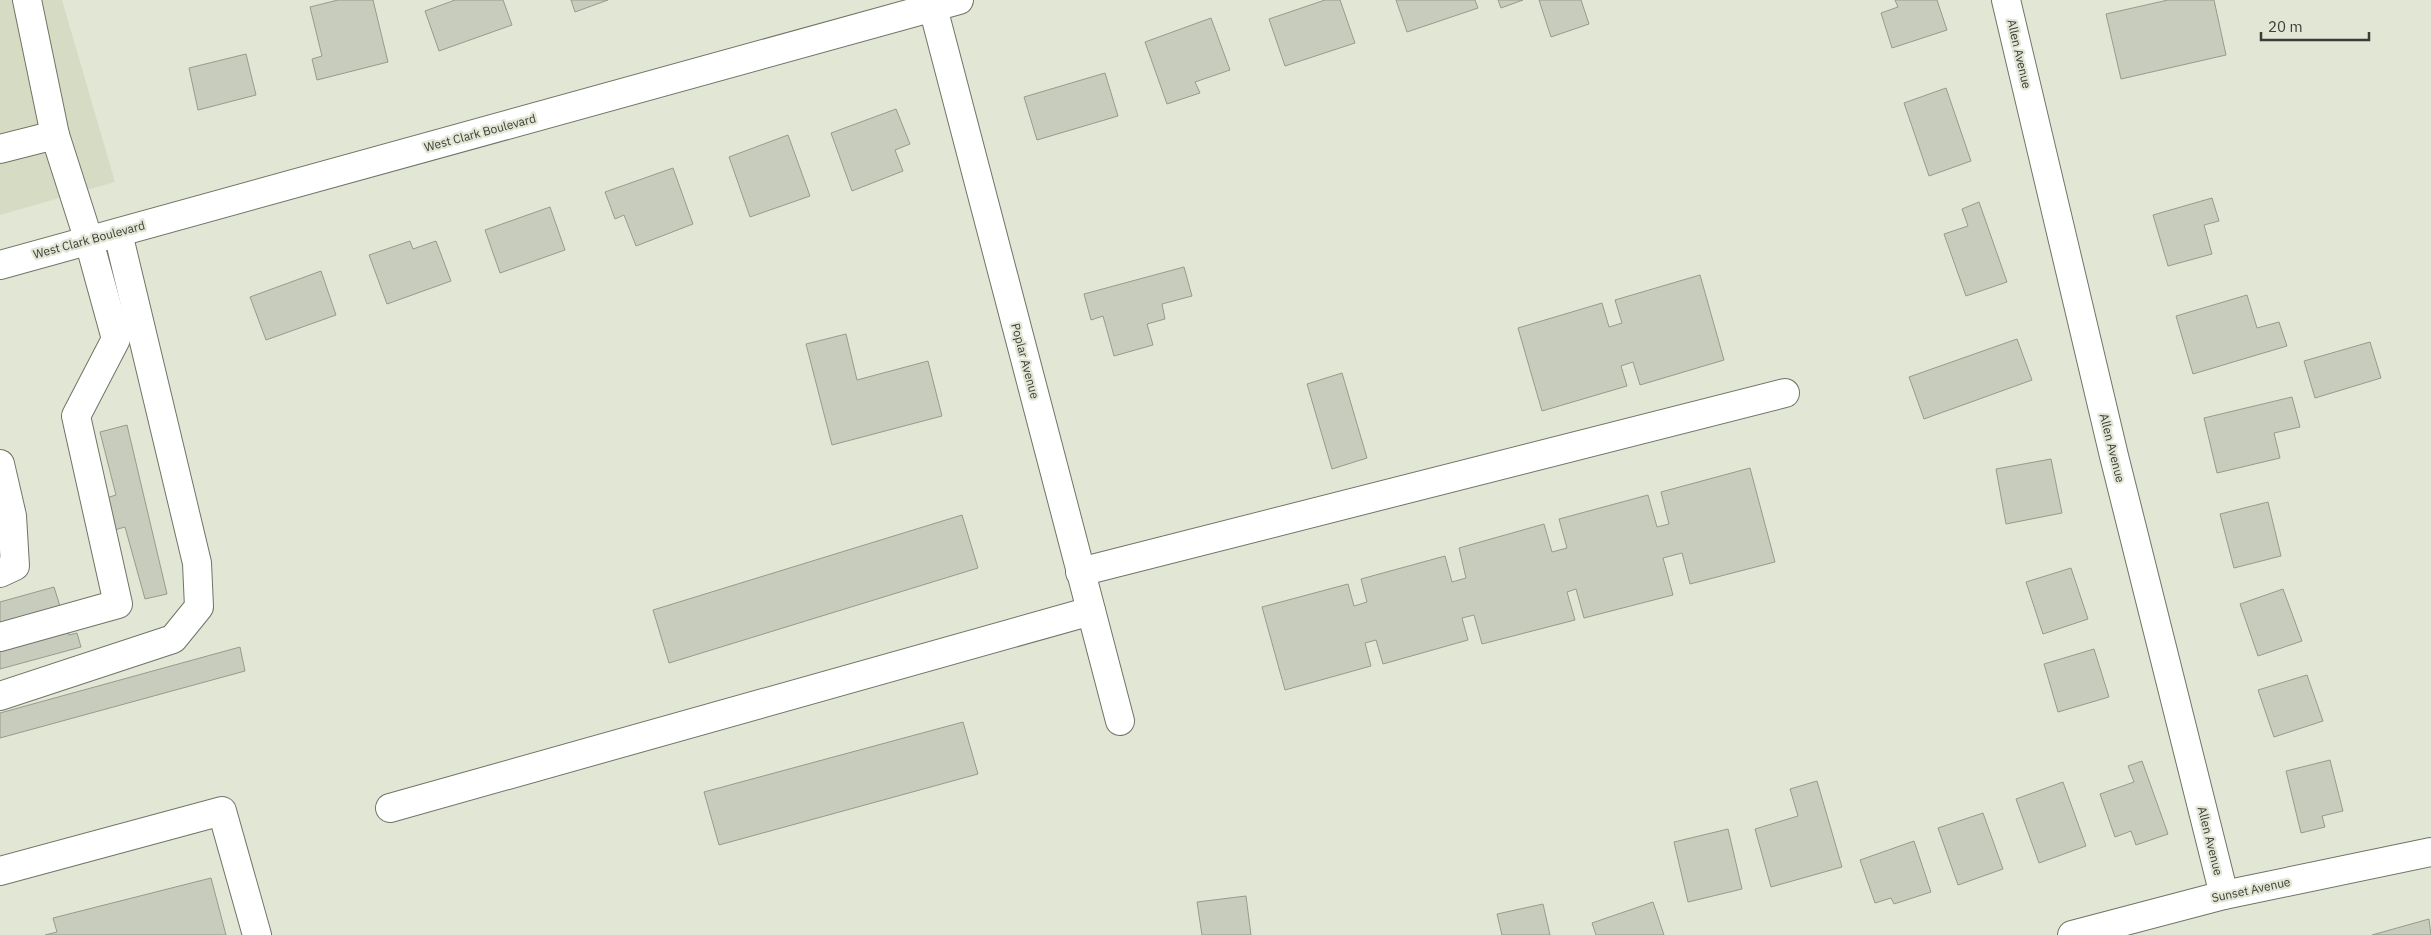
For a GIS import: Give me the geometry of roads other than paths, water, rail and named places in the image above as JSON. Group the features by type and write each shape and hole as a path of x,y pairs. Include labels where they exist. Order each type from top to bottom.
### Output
{"street":[{"path":"0,637 118,604 76,416 116,339 89,240 55,135 27,0"},
{"name":"West Clark Boulevard","path":"0,265 932,4 959,0"},
{"name":"Allen Avenue","path":"2006,0 2114,456 2224,895"},
{"name":"Poplar Avenue","path":"932,4 1120,721"},
{"path":"0,149 55,135"},
{"path":"0,696 173,639 198,608 197,563 118,233"},
{"path":"1080,572 1785,393"},
{"path":"0,464 12,516 15,566 0,573"},
{"path":"390,808 1092,612"},
{"path":"0,871 222,811 257,935"},
{"name":"Sunset Avenue","path":"2072,935 2224,895 2431,852"}]}
